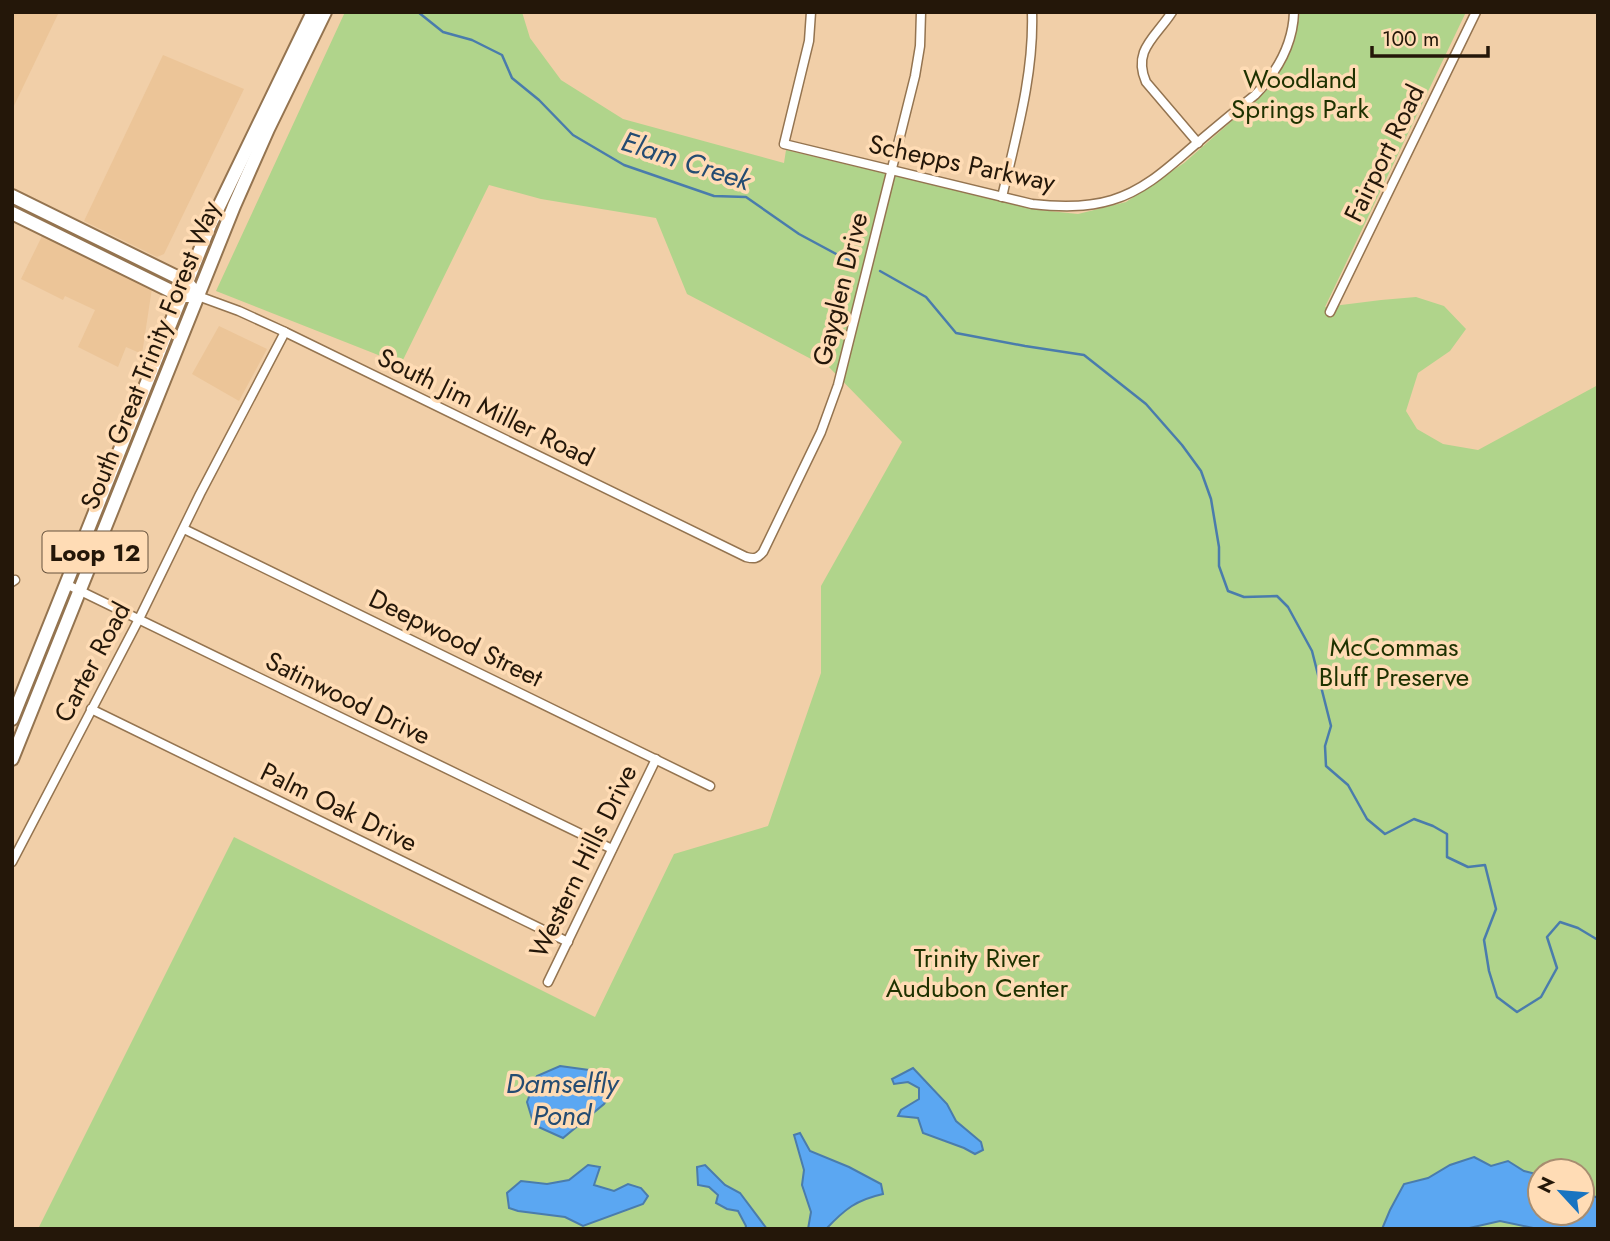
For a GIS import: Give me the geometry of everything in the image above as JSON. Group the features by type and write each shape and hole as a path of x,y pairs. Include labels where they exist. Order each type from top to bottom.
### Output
{"main road":[{"name":"South Great Trinity Forest Way","path":"12,719 210,225 313,12"},
{"name":"South Great Trinity Forest Way","path":"12,760 242,186 325,12"},
{"path":"12,196 187,282 198,296"},
{"path":"12,213 181,296 198,296"},
{"path":"46,230 53,216"}],"street":[{"name":"Schepps Parkway","path":"811,12 809,41 784,144 1032,204 1057,207 1083,206 1112,200 1140,188 1163,173 1255,95 1268,80 1286,50 1294,12"},
{"name":"Gayglen Drive","path":"754,559 763,552 829,413 838,385 915,76 920,46 921,12"},
{"path":"1002,197 1027,88 1032,12"},
{"path":"1172,12 1150,40 1141,57 1142,72 1146,82 1198,143"},
{"name":"Fairport Road","path":"1330,312 1476,12"},
{"name":"South Jim Miller Road","path":"198,296 285,332 754,559"},
{"name":"Carter Road","path":"12,862 285,332"},
{"name":"Deepwood Street","path":"184,529 709,786"},
{"name":"Satinwood Drive","path":"66,584 612,849"},
{"name":"Palm Oak Drive","path":"91,709 568,942"},
{"name":"Western Hills Drive","path":"548,982 656,759"}],"shaded area":[{"path":"12,12 59,12 12,110"},
{"path":"163,55 244,89 164,254 157,257 84,221"},
{"path":"43,234 152,288 142,354 126,347 118,367 78,347 95,310 65,296 63,300 21,279"},
{"path":"219,326 267,349 239,401 192,374"}],"green space":[{"path":"345,12 522,12 530,38 561,80 623,119 784,163 786,150 1039,210 1078,214 1126,202 1184,163 1266,91 1283,67 1294,43 1300,12 1466,12 1325,307 1416,297 1444,306 1466,329 1450,351 1418,373 1406,411 1417,429 1443,444 1478,450 1598,385 1598,1229 38,1229 234,837 595,1017 674,854 768,826 821,673 821,586 902,442 824,362 813,360 687,294 656,218 541,199 489,185 401,364 216,291"}],"water":[{"name":"Damselfly Pond","path":"560,1066 589,1070 602,1077 612,1091 604,1104 563,1138 534,1125 527,1102 537,1076"},
{"path":"913,1068 947,1104 956,1121 981,1142 983,1150 975,1154 923,1133 918,1118 898,1116 901,1110 919,1099 919,1088 908,1082 894,1084 892,1079"},
{"path":"800,1133 810,1151 881,1184 883,1194 852,1206 826,1229 808,1229 811,1212 802,1185 804,1170 794,1135"},
{"path":"1474,1157 1491,1166 1508,1161 1526,1172 1526,1226 1500,1221 1465,1229 1382,1229 1404,1184 1428,1178 1450,1165"},
{"path":"588,1165 600,1167 594,1185 614,1191 628,1184 641,1188 648,1196 643,1204 583,1226 565,1217 509,1208 507,1193 521,1181 547,1184 569,1180"},
{"path":"705,1165 725,1185 740,1193 767,1229 745,1229 738,1211 716,1203 718,1195 709,1187 698,1185 697,1167"},
{"path":"1596,1197 1598,1198 1598,1229 1528,1227 1596,1227"}],"waterway":[{"name":"Elam Creek","path":"418,12 443,32 472,40 502,55 512,78 539,100 573,135 624,165 714,196 746,197 799,234 855,262"},
{"name":"Elam Creek","path":"880,271 926,297 956,333 1084,355 1146,404 1182,445 1201,471 1211,499 1219,547 1219,566 1228,591 1244,597 1277,596 1288,607 1312,651 1331,726 1325,746 1326,766 1348,785 1367,819 1385,834 1414,819 1447,834 1447,857 1468,867 1485,865 1496,909 1484,940 1497,997 1517,1012 1541,997 1557,968 1547,937 1560,922 1578,928 1598,940"}],"park label":[{"name":"Woodland Springs Park","path":"1300,94"},
{"name":"McCommas Bluff Preserve","path":"1394,662"},
{"name":"Trinity River Audubon Center","path":"977,973"}]}
